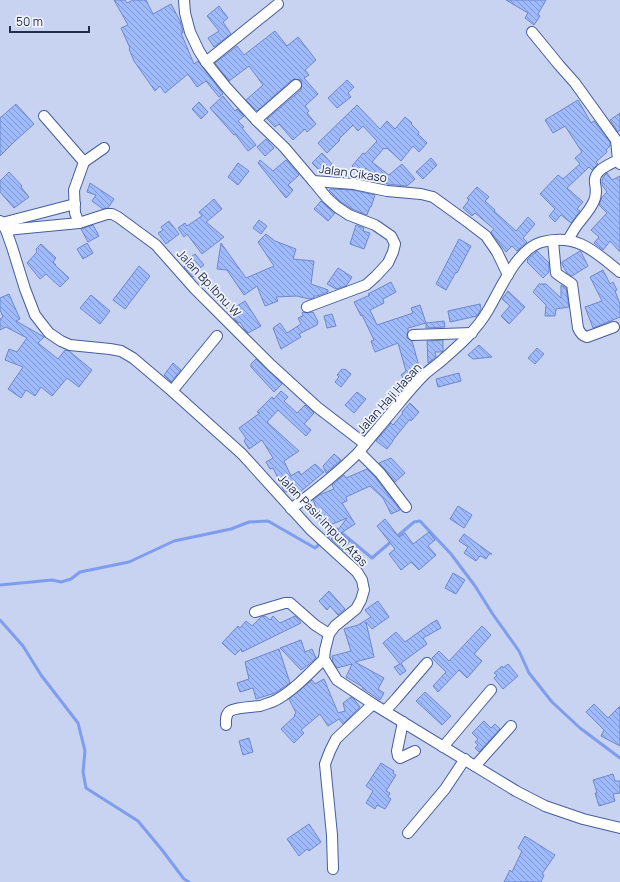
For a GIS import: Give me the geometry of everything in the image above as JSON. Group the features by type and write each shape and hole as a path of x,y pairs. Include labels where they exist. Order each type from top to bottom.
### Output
{"street":[{"name":"Jalan Cikaso","path":"184,0 185,13 190,32 199,52 206,62 256,120 284,147 312,181 354,184 387,191 421,194 433,197 469,222 486,236 497,252 508,275"},
{"path":"206,62 278,4"},
{"path":"532,32 575,83 618,138 619,162 603,167 596,174 594,181 597,190 595,199 585,216 577,224 568,240 586,246 619,270"},
{"path":"256,120 296,85"},
{"path":"44,116 84,162"},
{"path":"79,223 75,213 74,190 84,162 104,148"},
{"path":"307,307 366,285 388,263 395,244 391,236 375,224 349,215 337,208 312,181"},
{"path":"2,225 75,204"},
{"name":"Jalan Bp.Ibnu.W","path":"2,225 79,223 96,217 112,214 141,233 156,245 194,288 271,365 362,448 406,507"},
{"name":"Jalan Pasir Impun Atas","path":"2,225 12,247 35,315 49,332 61,341 70,345 121,351 134,358 172,390 242,454 310,529 357,572 362,580 364,590 362,600 356,609 335,626 329,634 324,650 324,659"},
{"name":"Jalan Haji Hasan","path":"291,509 320,486 362,448 424,375 472,333 487,313 516,262 531,248 541,243 568,240"},
{"path":"553,241 556,273 572,284 579,332 583,336 587,337 614,327"},
{"path":"413,335 472,333"},
{"path":"172,390 217,336"},
{"path":"255,612 285,603 290,603 315,625 329,634"},
{"path":"226,725 226,718 228,713 232,710 262,705 273,701 297,685 324,659 337,680 354,692 516,791 545,806 583,819 620,828"},
{"path":"386,712 427,663"},
{"path":"443,746 491,690"},
{"path":"333,870 332,836 325,764 336,739 373,704"},
{"path":"403,722 397,751 398,756 400,758 415,751"},
{"path":"475,766 511,726"},
{"path":"408,833 445,790 465,760"}],"building":[{"path":"114,0 125,0 127,3 133,0 146,0 153,14 171,4 180,21 183,33 181,33 194,64 198,61 223,94 219,97 206,81 197,87 188,74 165,93 160,86 155,91 134,61 121,28 128,25"},
{"path":"506,0 546,0 538,14 540,16 534,25 525,18 528,13"},
{"path":"219,6 228,18 223,22 231,34 214,47 208,38 219,31 207,16"},
{"path":"275,31 287,46 298,37 316,60 305,70 309,75 304,78 318,94 305,106 309,111 307,113 316,124 307,132 305,129 293,140 279,124 275,127 267,119 301,90 301,80 292,80 257,111 246,100 263,85 249,66 229,81 215,63 237,46 244,55"},
{"path":"347,80 354,87 348,93 351,97 337,108 328,98"},
{"path":"223,96 235,111 237,109 244,116 238,121 256,145 248,151 235,134 234,135 210,108"},
{"path":"578,100 591,123 594,121 610,142 610,146 606,150 607,152 596,162 598,164 592,170 589,167 567,188 583,202 577,209 580,211 571,223 561,215 555,222 549,216 555,209 540,194 558,175 563,179 580,164 575,158 582,152 565,126 553,133 545,120"},
{"path":"199,102 208,112 201,119 192,109"},
{"path":"16,104 34,124 0,156 0,118"},
{"path":"357,105 380,129 387,121 395,129 405,117 412,123 411,124 419,132 418,134 427,143 419,152 413,146 401,161 387,148 384,148 372,162 389,175 402,164 415,179 407,186 387,184 366,168 362,174 352,166 363,153 365,154 377,141 363,126 358,131 353,125 327,153 318,143"},
{"path":"620,113 620,130 618,132 610,120"},
{"path":"266,139 274,148 265,156 257,147"},
{"path":"322,153 332,164 322,173 312,163"},
{"path":"431,158 437,165 423,179 416,172"},
{"path":"260,160 273,171 286,160 299,175 288,185 293,190 286,198 258,163"},
{"path":"238,163 249,171 238,185 228,177"},
{"path":"9,172 22,186 21,187 29,197 14,208 0,192 0,181"},
{"path":"607,173 612,180 620,176 620,252 610,241 603,250 594,243 599,237 591,230 607,213 599,205 602,197 607,192 602,185 602,180"},
{"path":"90,183 114,199 108,208 103,209 92,201 96,195 87,192"},
{"path":"477,187 489,197 485,201 516,231 528,217 535,224 523,238 527,242 517,251 512,246 506,252 491,232 494,229 475,213 472,216 463,208 469,200 467,198"},
{"path":"329,190 353,190 375,195 367,215 352,209 341,202"},
{"path":"214,199 222,209 206,222 224,237 202,254 187,234 184,237 178,228 185,223 187,226 202,216 199,212"},
{"path":"321,201 335,213 328,221 314,209"},
{"path":"259,220 267,226 261,234 253,228"},
{"path":"169,221 179,234 166,244 158,233 163,230 161,227"},
{"path":"93,225 99,236 88,242 81,229"},
{"path":"356,225 364,228 363,231 370,233 364,249 350,244"},
{"path":"266,234 275,241 296,249 293,259 314,261 311,284 328,290 328,292 309,299 297,296 276,297 278,301 265,306 257,286 244,295 227,270 217,269 221,243 246,278 274,266 258,242"},
{"path":"459,239 471,246 446,290 436,284"},
{"path":"87,243 93,253 83,259 77,249"},
{"path":"41,244 56,258 53,262 69,278 60,287 46,274 40,279 27,263 37,252 36,249"},
{"path":"537,251 549,263 549,272 543,278 527,262 527,260"},
{"path":"580,251 588,266 572,276 567,273 562,262"},
{"path":"195,254 204,265 196,271 198,273 193,277 184,267 190,262 188,259"},
{"path":"139,266 150,276 125,309 113,300"},
{"path":"338,268 352,277 346,286 336,289 327,284"},
{"path":"603,270 610,284 613,282 617,290 615,291 620,304 620,317 593,328 585,307 602,301 590,277"},
{"path":"391,282 396,292 383,299 384,303 370,310 377,325 413,313 411,308 420,305 426,323 408,328 407,338 412,341 419,366 413,366 417,372 400,392 395,387 404,379 401,375 406,371 398,343 375,352 371,341 374,340 354,302 370,295 368,294"},
{"path":"539,284 546,284 561,298 561,285 566,288 569,307 556,309 555,316 545,316 546,305 533,292"},
{"path":"508,291 525,307 509,324 501,316 510,306 502,299"},
{"path":"9,294 20,319 16,321 44,337 38,343 58,359 65,350 69,351 92,370 79,387 67,378 52,396 41,387 35,396 26,390 21,398 8,389 23,367 5,360 9,349 17,352 27,338 6,327 0,330 0,319 3,317 0,310 0,298"},
{"path":"91,295 110,311 100,324 80,308"},
{"path":"245,301 261,326 248,333 240,322 238,323 235,320 229,311"},
{"path":"480,304 481,309 477,316 450,322 448,311"},
{"path":"303,312 313,312 318,322 317,325 299,334 301,337 281,349 273,328 280,323 287,333 301,324 298,318 303,316"},
{"path":"332,314 336,326 327,328 324,316"},
{"path":"444,321 445,327 426,328 426,323"},
{"path":"443,340 443,351 435,352 436,357 428,363 427,341"},
{"path":"479,345 492,357 473,359 468,355"},
{"path":"537,348 544,354 535,364 528,358"},
{"path":"256,359 282,384 274,392 251,367 251,364"},
{"path":"173,363 181,370 171,382 164,375"},
{"path":"342,369 345,369 351,374 341,387 335,382 339,377 337,375"},
{"path":"459,373 461,381 438,387 436,379"},
{"path":"281,391 288,397 284,401 297,413 305,405 314,413 304,424 311,430 306,436 278,410 267,422 299,451 284,461 291,476 299,471 301,475 315,464 324,472 295,496 292,489 286,492 284,491 273,468 270,469 266,462 273,458 262,440 249,449 244,441 246,438 239,428 260,413 257,412 272,397 274,399"},
{"path":"357,392 366,399 354,413 345,405"},
{"path":"410,403 419,412 411,421 410,419 387,449 376,441 391,423 393,425"},
{"path":"334,454 341,460 326,473 323,466"},
{"path":"391,458 405,473 395,482 379,463"},
{"path":"367,469 375,477 400,510 391,514 383,498 370,486 346,497 347,501 342,503 355,524 341,533 350,541 343,550 331,539 347,518 323,528 319,517 320,516 313,500 319,495 334,489 332,485 344,475 346,478"},
{"path":"458,506 472,515 464,528 450,519"},
{"path":"385,519 399,537 405,533 413,544 429,532 435,540 428,546 436,555 419,570 411,562 401,570 389,554 395,549 377,526"},
{"path":"464,534 492,554 489,554 486,559 480,556 476,561 464,553 468,547 459,541"},
{"path":"453,573 465,580 456,594 445,588"},
{"path":"329,591 345,609 338,615 330,606 327,610 319,601"},
{"path":"378,601 389,617 372,629 366,622 374,657 355,662 384,678 378,689 384,693 380,700 362,688 363,687 346,677 352,664 337,668 333,662 332,656 351,651 344,629 358,625 371,617 365,610"},
{"path":"265,616 270,620 273,616 280,623 295,616 301,623 242,652 241,649 235,655 222,643 238,626 240,628 246,621 252,626 261,617"},
{"path":"437,620 441,628 423,638 427,644 401,663 406,671 400,675 394,667 400,664 383,643 396,632 405,642"},
{"path":"482,626 491,635 474,654 482,661 467,678 459,670 438,692 433,686 446,672 432,658 439,651 449,661"},
{"path":"301,640 305,652 312,649 316,658 301,670 280,648"},
{"path":"279,649 290,683 275,693 256,699 253,688 240,692 237,683 249,679 245,662"},
{"path":"508,664 518,676 503,689 494,678 497,675 494,673 502,666 503,668"},
{"path":"324,679 338,713 345,711 343,703 351,697 360,707 343,724 339,719 328,726 320,714 301,730 304,733 294,743 281,729 295,716 294,715 296,713 289,699 312,680 315,684"},
{"path":"425,692 451,716 442,725 416,701"},
{"path":"594,704 608,718 620,706 620,746 601,736 604,730 586,712"},
{"path":"484,721 491,728 495,724 500,729 479,752 475,748 478,745 475,742 478,739 472,733"},
{"path":"249,738 253,752 243,755 239,741"},
{"path":"381,763 394,771 393,773 396,775 386,791 390,793 388,797 391,799 385,809 377,805 375,809 366,803 373,791 366,786"},
{"path":"613,774 615,781 620,781 620,793 613,794 615,801 599,806 593,780"},
{"path":"309,824 321,842 309,851 307,849 299,856 287,839"},
{"path":"525,836 555,855 542,874 544,875 541,882 504,882 510,870 512,872 522,851 518,848"}],"waterway":[{"path":"0,585 52,580 61,582 71,579 80,572 129,562 174,541 231,529 249,522 268,521 315,548 337,529 372,558 414,522 420,521 451,554 475,586 519,651 529,673 552,702 580,728 620,758"},
{"path":"0,620 23,646 41,675 78,723 85,751 83,772 86,788 138,821 184,879 189,882"}]}
